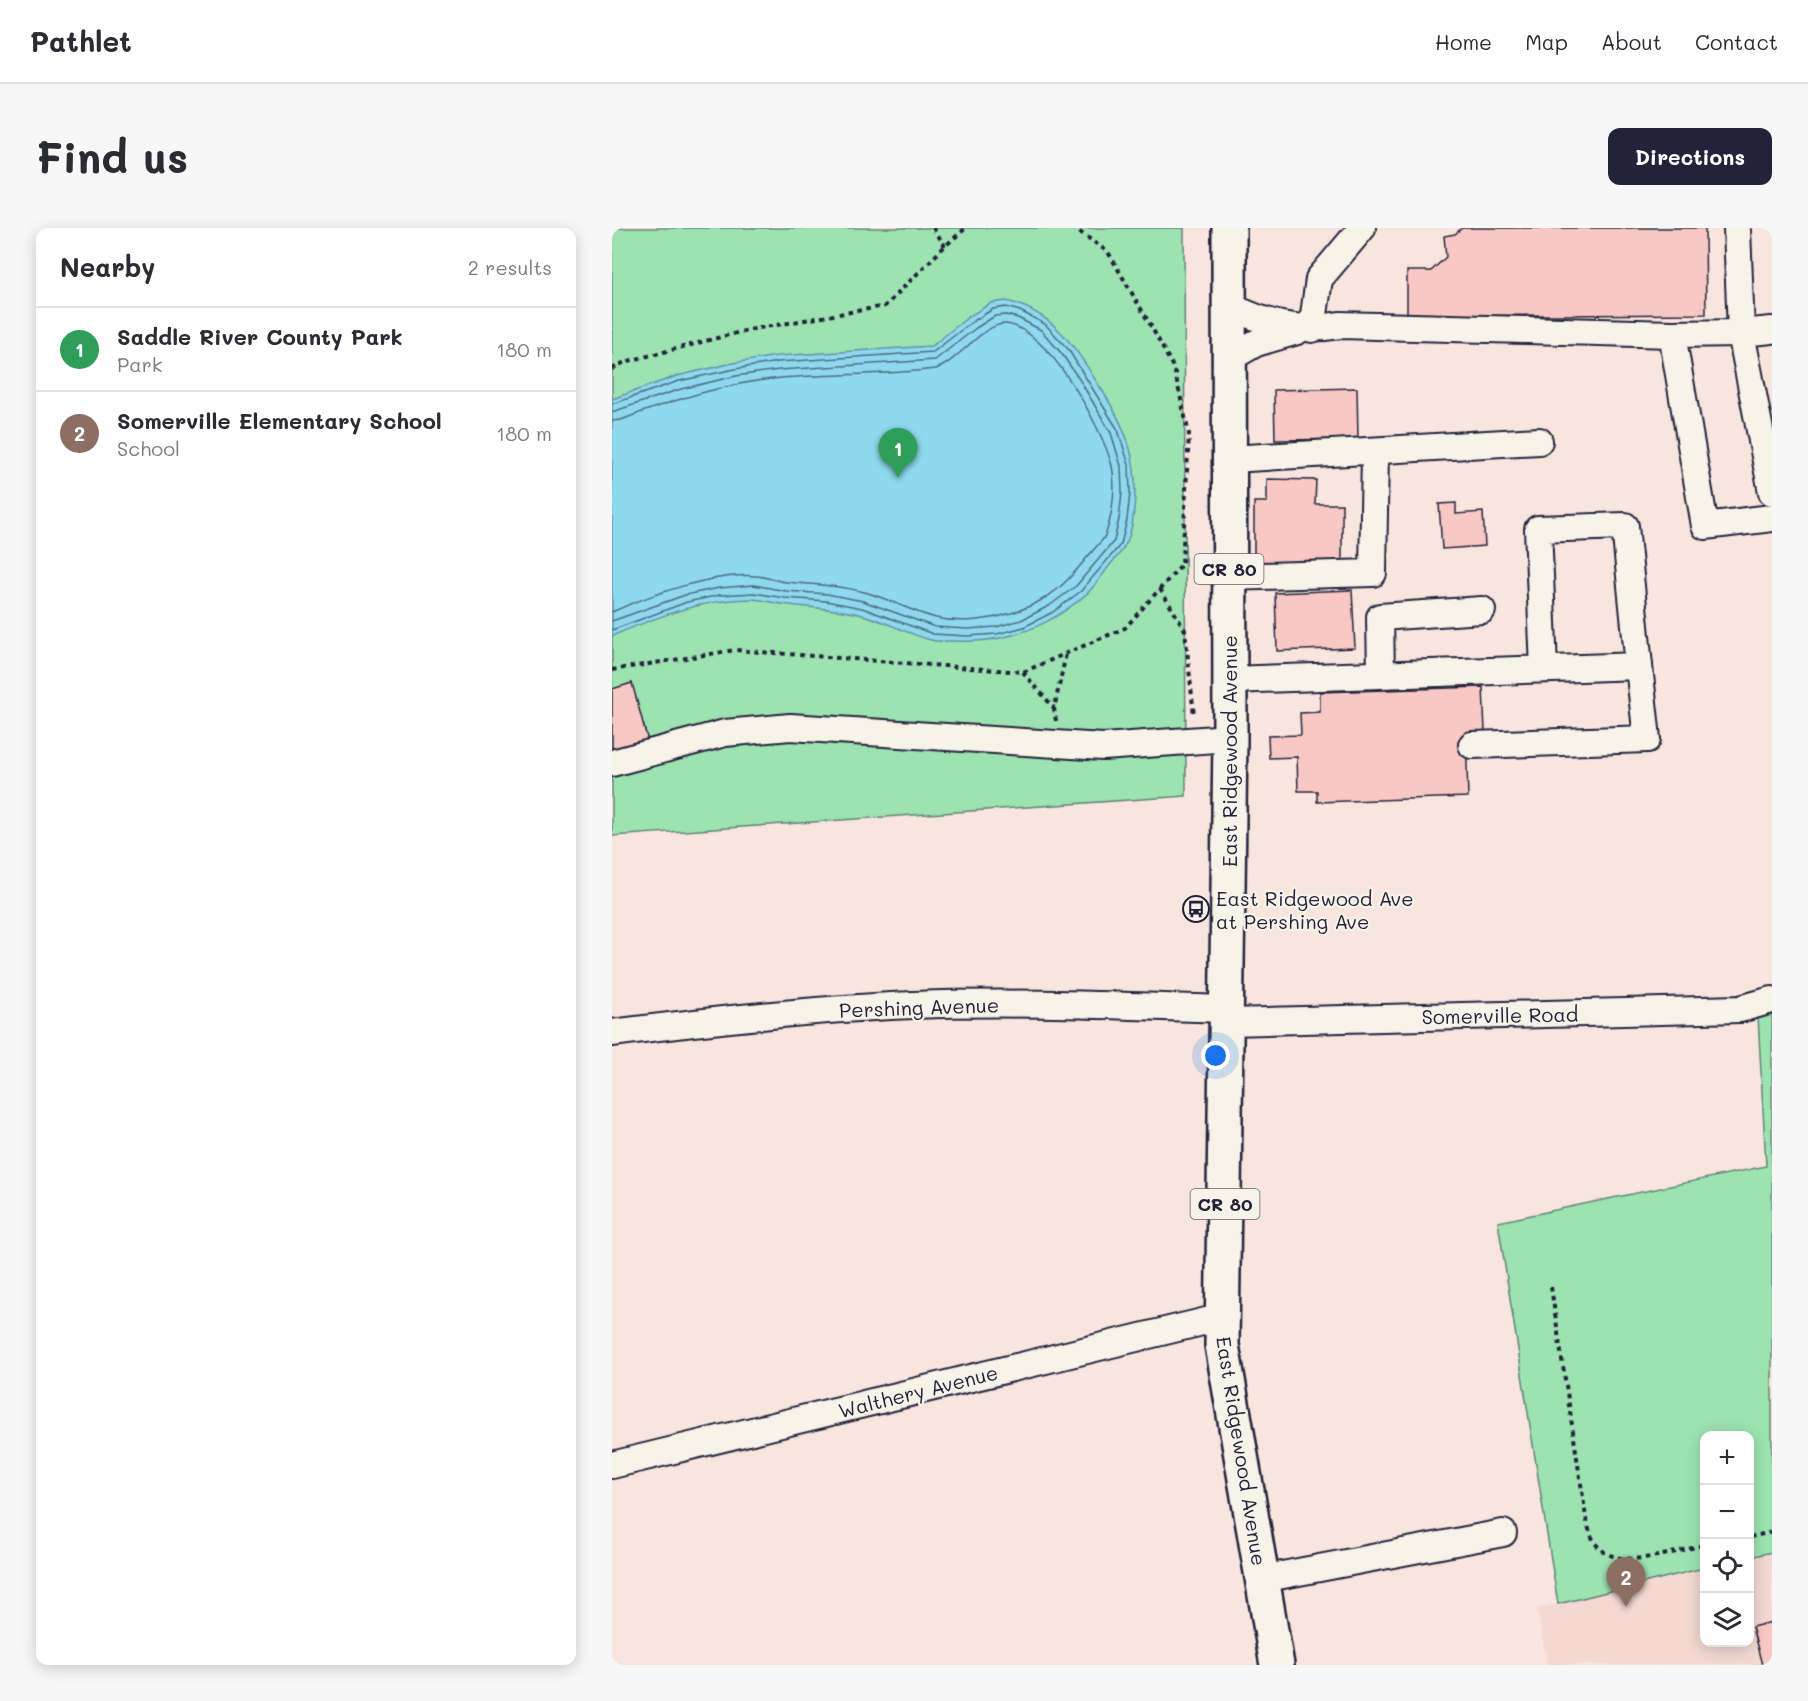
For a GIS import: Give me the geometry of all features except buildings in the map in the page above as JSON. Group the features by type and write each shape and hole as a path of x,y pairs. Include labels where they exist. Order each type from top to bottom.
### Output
{"main road":[{"name":"East Ridgewood Avenue","path":"1229,228 1230,738 1222,1345 1277,1665"}],"street":[{"path":"1308,329 1320,279 1362,228"},
{"path":"1737,228 1741,333 1772,492"},
{"path":"1229,306 1260,321 1308,329"},
{"path":"1230,358 1256,343 1308,329 1340,325 1672,334 1772,330"},
{"path":"1672,334 1705,526 1772,518"},
{"path":"1230,459 1539,441"},
{"path":"1228,577 1373,573 1375,452"},
{"path":"1472,745 1647,739 1625,526 1538,529 1544,669"},
{"path":"1381,674 1380,617 1482,610"},
{"path":"1230,680 1639,666"},
{"path":"612,763 725,733 790,727 1103,747 1230,738"},
{"name":"Somerville Road","path":"1227,1015 1740,1009 1772,1000"},
{"name":"Pershing Avenue","path":"612,1033 774,1014 915,1005 1056,1004 1227,1015"},
{"name":"Walthery Avenue","path":"612,1465 1223,1317"},
{"path":"1262,1579 1503,1533"}],"path":[{"path":"933,228 945,246"},
{"path":"612,369 625,362 748,330 885,306 966,228"},
{"path":"612,670 735,650 1023,672 1125,628 1182,564 1189,435 1174,369 1108,252 1074,228"},
{"path":"1160,589 1185,630 1196,740"},
{"path":"1060,744 1054,709 1066,654"},
{"path":"1023,672 1054,709"},
{"path":"1551,1287 1586,1517 1590,1533 1596,1544 1606,1553 1622,1560 1700,1546"},
{"path":"1754,1535 1772,1532"}],"shaded area":[{"path":"1772,1552 1772,1665 1547,1665 1537,1609 1700,1569 1700,1647 1754,1647 1754,1556"}],"green space":[{"path":"612,228 1184,228 1186,796 612,836"},
{"path":"1772,1012 1772,1552 1754,1556 1754,1431 1700,1431 1700,1569 1558,1604 1498,1222 1766,1166 1758,1016"}],"water":[{"path":"1006,301 1039,314 1063,335 1111,405 1130,447 1135,477 1131,530 1124,548 1083,597 1039,625 1007,637 990,640 934,641 859,614 751,599 715,602 680,610 612,636 612,399 677,376 733,363 777,356 932,346 968,317 991,303"}],"place":[{"name":"Saddle River County Park","path":"898,478"},
{"name":"East Ridgewood Ave at Pershing Ave","path":"1196,909"},
{"name":"Somerville Elementary School","path":"1626,1607"}]}
